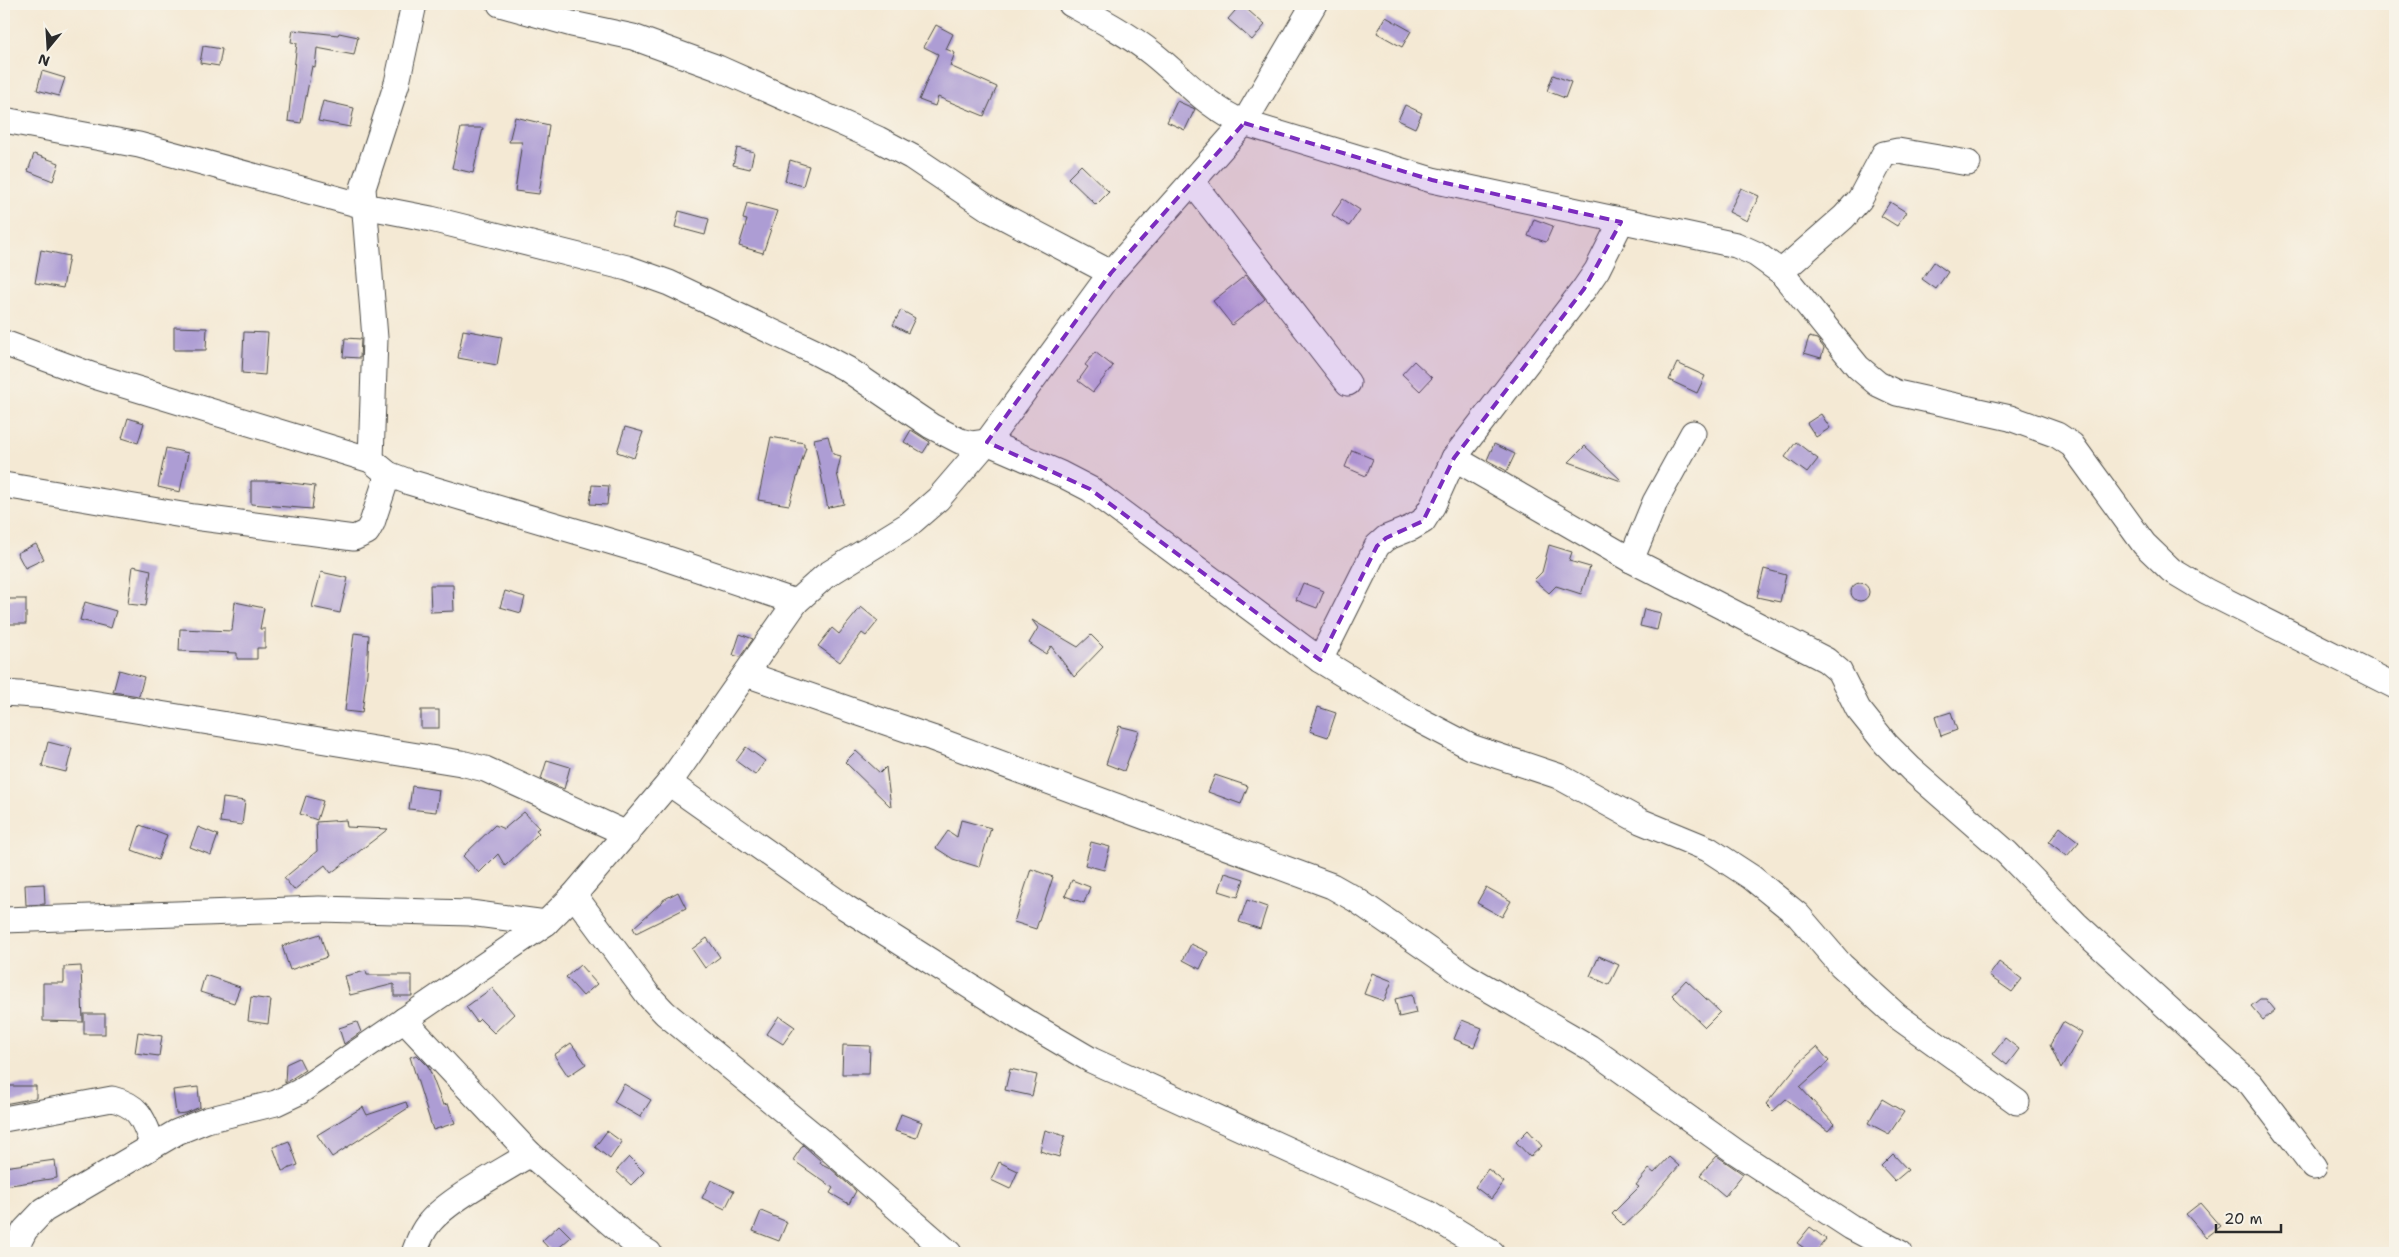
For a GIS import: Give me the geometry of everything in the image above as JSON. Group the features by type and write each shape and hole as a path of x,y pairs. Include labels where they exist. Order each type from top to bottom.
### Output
{"street":[{"path":"4,485 194,517 354,538 367,532 372,523 379,467 375,338 363,188 397,83 414,4"},
{"path":"500,4 572,24 633,38 718,68 878,139 912,158 991,210 1111,273"},
{"path":"1071,4 1126,34 1155,55 1215,107 1228,116 1244,123 1432,180 1621,222 1736,245 1756,254 1781,272 1858,367 1878,384 1897,393 2010,418 2057,435 2072,446 2144,544 2171,570 2206,591 2395,686"},
{"path":"13,1253 26,1230 44,1210 177,1132 207,1120 276,1103 299,1092 546,923 574,896 669,783 796,602 825,576 908,525 938,499 987,442 1111,273 1244,123 1314,4"},
{"path":"4,120 139,145 364,206 431,219 599,261 669,283 847,369 931,426 960,441 972,444 987,442 1061,474 1090,489 1320,660 1408,714 1471,747 1558,776 1656,829 1708,849 1766,888 1798,915 1841,965 1897,1016 2017,1102"},
{"path":"1781,272 1844,217 1860,199 1884,154 1898,151 1968,163"},
{"path":"1192,182 1348,383"},
{"path":"1320,660 1378,546 1386,538 1423,521 1433,505 1454,458 1584,289 1621,222"},
{"path":"4,343 91,375 379,467 409,482 653,554 796,602"},
{"path":"1631,560 1655,502 1693,433"},
{"path":"1454,458 1631,560 1826,660 1839,671 1858,709 1886,744 1911,769 2007,853 2076,924 2251,1084 2314,1167"},
{"path":"746,674 932,738 1332,886 1355,898 1466,976 1589,1047 1705,1131 1835,1216 1900,1253"},
{"path":"4,693 49,696 461,763 485,769 627,834"},
{"path":"669,783 845,907 1028,1023 1091,1060 1427,1213 1492,1253"},
{"path":"574,896 648,995 665,1013 824,1144 949,1253"},
{"path":"4,920 319,908 470,913 546,923"},
{"path":"404,1020 530,1154 636,1245 649,1253"},
{"path":"4,1119 112,1099 128,1103 141,1116 154,1145"},
{"path":"414,1253 430,1221 447,1206 530,1154"}],"highlighted area":[{"path":"1244,123 1432,180 1621,222 1584,289 1454,458 1423,521 1386,538 1377,546 1320,660 1090,489 987,442 1111,273"}],"building":[{"path":"1241,4 1265,25 1252,40 1228,19"},
{"path":"1386,17 1411,31 1402,47 1377,33"},
{"path":"936,25 953,34 946,49 955,53 950,66 997,87 984,116 938,97 935,106 919,100 938,54 924,47"},
{"path":"293,30 338,35 339,33 358,37 354,55 317,48 315,67 312,66 301,123 288,121 297,43 291,42"},
{"path":"203,46 222,49 219,66 200,63"},
{"path":"42,71 65,78 59,96 37,90"},
{"path":"1553,75 1571,82 1565,98 1547,91"},
{"path":"323,101 354,108 350,127 318,121"},
{"path":"1177,101 1195,109 1185,130 1167,122"},
{"path":"1405,105 1422,113 1415,128 1398,120"},
{"path":"515,117 549,125 539,194 515,191 522,142 509,142"},
{"path":"461,128 483,128 473,173 452,168"},
{"path":"737,148 754,152 750,169 733,165"},
{"path":"34,154 59,163 53,181 28,171"},
{"path":"790,160 809,166 803,186 785,181"},
{"path":"1081,165 1109,192 1096,205 1068,178"},
{"path":"1741,188 1759,196 1747,221 1729,212"},
{"path":"1343,199 1360,210 1349,226 1332,215"},
{"path":"1890,202 1906,212 1897,226 1881,216"},
{"path":"747,203 777,211 763,253 739,246 747,220 743,219"},
{"path":"679,211 709,219 705,235 675,227"},
{"path":"1534,219 1553,226 1546,242 1528,236"},
{"path":"41,250 69,256 63,288 35,283"},
{"path":"1934,262 1948,272 1936,289 1922,279"},
{"path":"1246,275 1265,299 1232,325 1213,301"},
{"path":"901,310 915,318 908,333 893,325"},
{"path":"174,327 207,328 206,350 174,350"},
{"path":"463,330 502,337 497,365 458,358"},
{"path":"244,332 268,333 265,375 242,373"},
{"path":"1809,337 1817,339 1824,348 1821,358 1804,353"},
{"path":"345,338 361,339 360,358 343,357"},
{"path":"1095,352 1113,366 1093,392 1078,381 1088,367 1085,365"},
{"path":"1414,361 1432,378 1420,391 1402,374"},
{"path":"1677,363 1705,376 1697,393 1669,380"},
{"path":"1821,414 1830,428 1816,437 1807,423"},
{"path":"128,418 144,423 138,443 122,438"},
{"path":"625,427 643,432 634,458 617,452"},
{"path":"911,430 930,442 923,453 904,442"},
{"path":"828,436 833,454 841,456 837,473 844,504 829,507 828,509 814,439"},
{"path":"771,437 804,443 804,447 806,447 789,505 758,500"},
{"path":"1796,442 1818,459 1807,473 1785,457"},
{"path":"1494,444 1515,454 1507,471 1487,460"},
{"path":"1585,446 1622,481 1569,462"},
{"path":"166,448 188,453 180,492 158,487"},
{"path":"1352,450 1373,459 1366,476 1345,467"},
{"path":"251,481 276,481 315,486 312,509 251,504"},
{"path":"592,485 609,486 607,505 590,504"},
{"path":"36,544 44,559 25,568 17,553"},
{"path":"1549,545 1572,552 1569,561 1590,567 1581,594 1556,586 1549,593 1534,580 1542,572"},
{"path":"133,566 151,570 146,606 128,604"},
{"path":"1764,569 1786,575 1780,602 1757,597"},
{"path":"321,572 348,578 340,613 312,607"},
{"path":"1303,583 1324,591 1317,608 1296,600"},
{"path":"1860,583 1866,586 1869,592 1866,598 1860,601 1854,598 1851,592 1854,586"},
{"path":"430,585 453,585 454,611 431,612"},
{"path":"505,591 525,597 521,613 500,607"},
{"path":"4,599 26,599 26,624 4,624"},
{"path":"85,602 116,611 111,628 80,620"},
{"path":"235,602 264,608 260,629 265,629 265,648 257,648 257,659 237,659 237,653 179,651 180,629 232,631"},
{"path":"861,607 878,621 866,636 862,633 840,662 818,646 832,628 839,634"},
{"path":"1644,609 1661,613 1657,630 1640,626"},
{"path":"1032,620 1078,647 1091,635 1103,647 1074,677 1051,646 1046,654 1029,643 1038,628"},
{"path":"354,633 369,635 362,713 345,711"},
{"path":"740,634 753,639 740,657 733,655"},
{"path":"119,670 144,677 139,696 113,692"},
{"path":"1318,707 1336,713 1328,737 1310,731"},
{"path":"421,710 439,710 439,728 421,728"},
{"path":"1951,712 1957,730 1941,736 1935,717"},
{"path":"1119,726 1139,731 1124,771 1106,764"},
{"path":"48,742 72,748 66,772 42,766"},
{"path":"746,747 765,761 755,775 736,761"},
{"path":"856,751 880,773 886,767 891,807 845,762"},
{"path":"547,760 570,767 564,789 541,779"},
{"path":"1215,775 1248,786 1241,804 1208,792"},
{"path":"412,786 439,790 436,812 409,809"},
{"path":"306,796 323,801 317,820 300,814"},
{"path":"223,798 245,801 242,825 220,822"},
{"path":"524,812 539,828 536,830 539,833 505,866 498,854 479,873 463,856 495,825 504,829"},
{"path":"346,820 347,827 388,829 331,873 325,865 294,890 284,878 317,851 316,822"},
{"path":"961,820 991,828 979,867 953,859 936,848 948,831 957,837"},
{"path":"140,825 167,835 158,860 132,850"},
{"path":"198,827 218,835 211,855 190,847"},
{"path":"2060,827 2079,842 2067,856 2049,842"},
{"path":"1091,842 1110,847 1104,870 1085,865"},
{"path":"1031,869 1053,877 1036,929 1014,922"},
{"path":"1225,873 1244,879 1238,897 1219,891"},
{"path":"1072,880 1090,887 1084,903 1065,896"},
{"path":"44,884 45,904 26,905 25,885"},
{"path":"1486,887 1511,901 1502,917 1477,903"},
{"path":"678,892 686,908 636,933 633,928 663,900"},
{"path":"1247,900 1267,907 1260,929 1239,922"},
{"path":"320,934 327,957 290,970 282,946"},
{"path":"707,938 720,957 705,968 692,949"},
{"path":"1191,944 1208,952 1200,969 1183,960"},
{"path":"1599,956 1619,965 1609,985 1590,976"},
{"path":"1999,962 2022,979 2012,992 1989,976"},
{"path":"580,965 597,984 583,996 566,977"},
{"path":"81,966 83,1022 43,1021 43,983 64,983 64,967"},
{"path":"366,971 367,975 412,975 412,996 394,996 394,984 350,995 345,976"},
{"path":"1372,973 1392,981 1384,1001 1364,994"},
{"path":"205,975 240,987 234,1003 200,992"},
{"path":"1686,980 1720,1012 1705,1027 1672,995"},
{"path":"492,988 514,1014 494,1033 480,1019 477,1022 466,1007"},
{"path":"1412,995 1416,1013 1399,1017 1395,999"},
{"path":"251,997 271,1000 268,1024 248,1021"},
{"path":"2260,999 2266,999 2275,1010 2263,1020 2251,1006"},
{"path":"84,1014 105,1014 105,1034 84,1034"},
{"path":"779,1016 795,1027 783,1044 767,1034"},
{"path":"1462,1020 1482,1028 1474,1047 1454,1039"},
{"path":"357,1022 361,1032 344,1044 339,1028"},
{"path":"2063,1022 2082,1033 2061,1069 2050,1045"},
{"path":"138,1032 162,1036 159,1056 135,1053"},
{"path":"2005,1038 2019,1049 2007,1065 1993,1054"},
{"path":"571,1043 586,1064 568,1076 554,1055"},
{"path":"843,1045 870,1046 869,1074 842,1074"},
{"path":"1817,1047 1829,1061 1800,1087 1834,1124 1828,1131 1786,1099 1773,1111 1766,1104 1800,1062"},
{"path":"417,1055 428,1066 443,1105 448,1104 455,1123 433,1130 410,1057"},
{"path":"299,1058 305,1070 285,1083 286,1064"},
{"path":"1010,1069 1037,1075 1032,1096 1005,1090"},
{"path":"624,1084 651,1100 640,1117 614,1102"},
{"path":"4,1086 36,1086 36,1098 4,1104"},
{"path":"198,1087 200,1107 186,1113 176,1114 173,1090"},
{"path":"1882,1099 1904,1112 1889,1134 1868,1123"},
{"path":"406,1102 408,1108 332,1157 317,1135 363,1107 367,1115"},
{"path":"901,1114 922,1122 916,1138 895,1131"},
{"path":"1045,1130 1065,1136 1059,1157 1040,1151"},
{"path":"1528,1130 1542,1146 1530,1157 1516,1142"},
{"path":"607,1131 622,1142 610,1159 595,1147"},
{"path":"289,1141 298,1165 282,1171 273,1147"},
{"path":"803,1145 821,1161 820,1163 830,1168 856,1191 849,1204 830,1193 833,1188 793,1160"},
{"path":"1893,1154 1908,1170 1895,1181 1881,1166"},
{"path":"1717,1156 1743,1174 1725,1196 1700,1175"},
{"path":"629,1157 644,1172 631,1185 616,1171"},
{"path":"1669,1157 1679,1166 1642,1209 1624,1226 1612,1214 1639,1187 1636,1185 1649,1169 1654,1173"},
{"path":"55,1160 57,1178 4,1186 4,1167"},
{"path":"999,1162 1018,1171 1010,1189 991,1180"},
{"path":"1488,1169 1504,1182 1491,1199 1475,1187"},
{"path":"711,1180 734,1191 725,1209 702,1198"},
{"path":"2200,1203 2220,1226 2206,1237 2186,1214"},
{"path":"761,1211 787,1222 779,1241 753,1231"},
{"path":"559,1225 571,1237 553,1253 542,1241"},
{"path":"1810,1227 1826,1239 1815,1253 1811,1253 1797,1243"}]}
